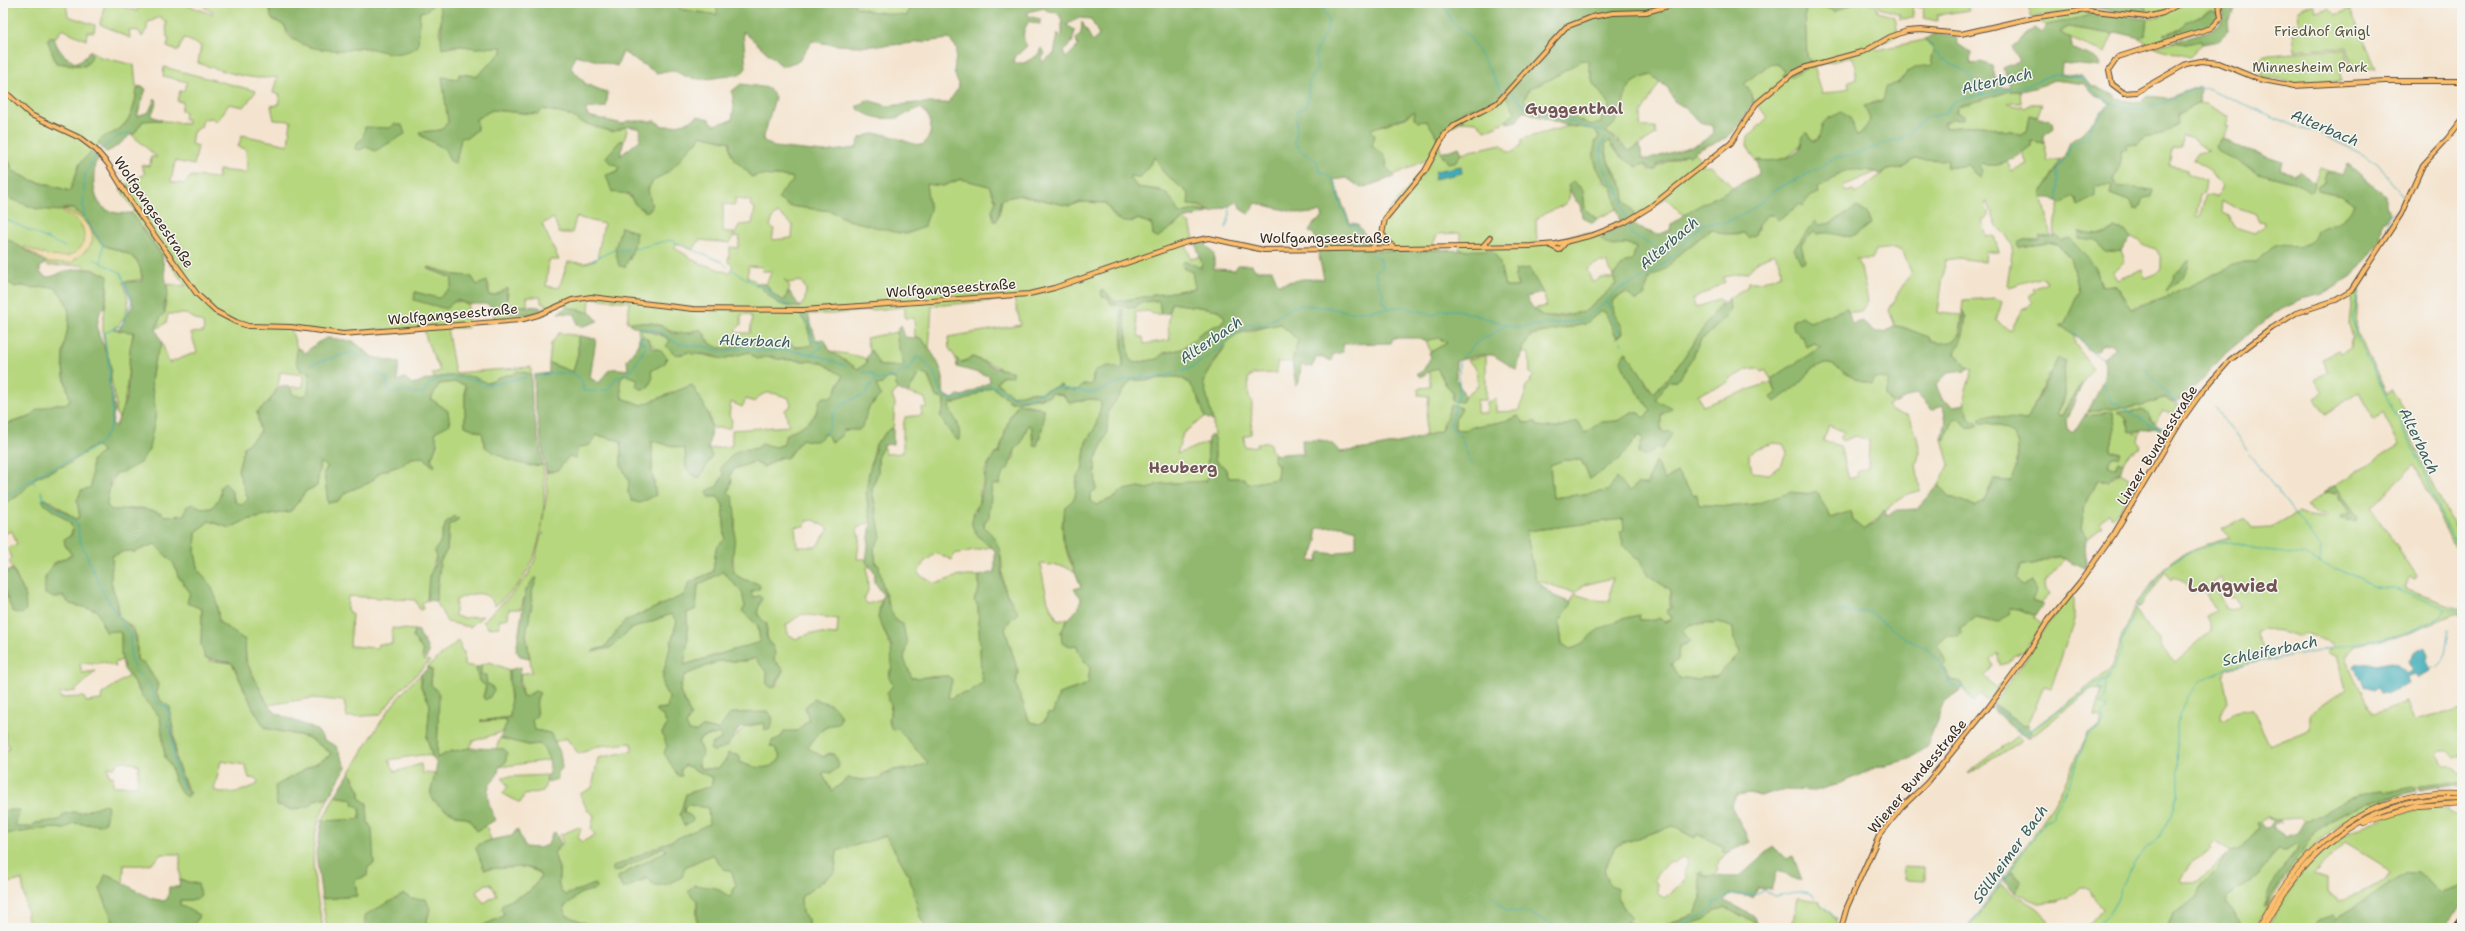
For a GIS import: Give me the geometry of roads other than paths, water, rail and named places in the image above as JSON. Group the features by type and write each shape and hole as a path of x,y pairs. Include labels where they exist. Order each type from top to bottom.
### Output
{"highway":[{"path":"2258,928 2291,873 2315,847 2336,830 2386,804 2424,795 2462,793"},
{"path":"2264,928 2275,907 2298,873 2322,848 2354,825 2372,815 2411,802 2462,798"},
{"path":"2354,825 2424,805 2462,803"},
{"path":"2424,805 2449,806"}],"main road":[{"path":"1372,249 1382,234 1385,219 1425,171 1440,139 1450,128 1500,100 1566,27 1592,17 1615,13 1641,12 1679,3"},
{"name":"Wolfgangseestraße","path":"3,90 31,115 80,138 96,150 197,294 223,316 248,326 291,327 343,334 494,323 531,317 572,300 591,297 693,309 820,310 1044,291 1201,239 1218,240 1264,250 1538,246 1566,242 1598,233 1624,223 1667,196 1725,149 1756,104 1797,72 1814,64 1866,51 1900,33 1930,30 1961,34 2031,18 2086,10 2147,17 2163,13 2181,3"},
{"path":"2219,3 2222,14 2216,25 2206,30 2118,57 2109,70 2110,80 2119,91 2137,92 2186,64 2201,61 2219,63 2258,79 2286,85 2312,86 2383,81 2462,81"},
{"name":"Linzer Bundesstraße","path":"1988,708 2024,659 2047,622 2102,553 2181,421 2201,392 2230,360 2272,328 2296,314 2336,300 2351,291 2373,260 2401,214 2423,165 2448,139 2462,120"},
{"path":"1382,234 1394,248"},
{"path":"1482,247 1490,238 1496,246"},
{"path":"1549,245 1559,250 1566,242"},
{"name":"Wiener Bundesstraße","path":"1841,928 1847,907 1879,836 1902,807 1927,783 1988,708"}],"water":[{"path":"1461,166 1462,173 1434,179 1436,171"},
{"path":"2425,647 2429,655 2428,663 2431,671 2418,677 2415,673 2407,676 2409,684 2389,693 2380,692 2377,687 2373,690 2364,687 2363,681 2354,668 2356,664 2361,663 2375,665 2392,662 2399,664 2406,672 2413,669 2409,661 2415,652"}],"waterway":[{"path":"1318,3 1324,10 1328,23 1316,53 1317,69 1310,80 1306,106 1297,111 1296,134 1294,142 1302,152 1317,161 1319,171 1331,178 1336,185 1341,207 1347,217 1349,225 1355,225 1358,231 1370,243"},
{"path":"1443,3 1452,22 1469,36 1502,91 1506,90"},
{"path":"1927,43 1942,59 1966,72 1976,82 1983,95"},
{"name":"Alterbach","path":"863,372 872,373 877,380 890,378 896,376 901,371 910,369 916,357 921,358 934,373 941,393 950,400 964,398 989,386 997,387 1011,397 1025,399 1057,387 1093,393 1125,380 1139,377 1157,378 1189,369 1212,354 1249,324 1264,325 1289,309 1300,305 1324,307 1350,312 1404,307 1434,315 1442,310 1458,310 1515,327 1581,321 1608,301 1619,289 1647,276 1671,258 1702,224 1726,222 1750,211 1776,189 1812,172 1834,158 1860,153 1894,140 1899,141 1927,117 1944,114 1954,101 2024,86 2054,75 2082,79 2088,83 2099,96 2110,102 2134,109 2149,108 2191,90 2209,89 2294,126 2315,131 2366,156 2378,164 2403,197 2402,204 2390,215 2386,235"},
{"path":"1512,92 1525,107 1603,132"},
{"path":"2067,157 2071,145 2087,138 2091,125 2112,102"},
{"path":"103,148 118,136 130,133"},
{"path":"1605,138 1601,146 1602,162 1611,182 1618,188 1626,219"},
{"path":"95,157 85,175 83,206 85,218 103,243 101,262"},
{"path":"2058,200 2057,170 2065,159"},
{"path":"1226,228 1230,214 1229,205"},
{"path":"3,218 65,247"},
{"path":"1628,224 1631,234 1664,252 1670,257"},
{"path":"634,249 670,240 722,262 728,268"},
{"path":"591,261 614,250 629,250"},
{"path":"1371,254 1380,258 1382,266 1375,271 1377,281 1383,292 1382,302 1387,304 1388,309"},
{"path":"3,498 36,476 87,452 98,445 106,435 111,423 112,394 108,381 110,375 104,333 122,325 132,301 121,273 94,259"},
{"name":"Alterbach","path":"2365,278 2373,265 2374,259"},
{"path":"731,269 756,285 767,288 779,302 792,306"},
{"name":"Alterbach","path":"2359,289 2353,318 2356,337 2424,470 2439,510 2462,557"},
{"path":"1608,302 1611,309"},
{"path":"799,314 811,324 809,329 812,335 810,339 822,344 822,347 810,355"},
{"path":"1610,314 1620,334"},
{"path":"1460,360 1475,344 1507,325"},
{"name":"Alterbach","path":"645,346 645,342 640,342 642,334 640,328 658,331 679,344 701,346 723,352 745,348 765,351 787,350 817,355 846,366"},
{"path":"2074,332 2089,350 2102,358"},
{"name":"Alterbach","path":"600,391 608,390 616,378 630,373 645,348"},
{"name":"Alterbach","path":"312,364 353,352 371,362 378,374 387,378 387,387 390,393 405,391 422,394 430,383 445,377 477,380 484,386 527,377"},
{"path":"2137,360 2143,367"},
{"path":"1459,362 1459,392 1451,424 1452,429 1462,437"},
{"path":"2146,369 2159,386 2185,410"},
{"name":"Alterbach","path":"535,377 558,373 573,374 579,377 582,383 583,391 596,391"},
{"path":"2104,379 2104,387 2107,390 2111,402 2118,404 2149,424 2173,430"},
{"path":"826,433 836,410 843,404 866,394 871,384 876,381"},
{"path":"2214,407 2247,450"},
{"path":"1462,439 1471,465"},
{"path":"2249,454 2321,548 2320,562"},
{"path":"32,480 35,484"},
{"path":"41,491 44,500 78,524 79,539 104,594 130,635 131,661 134,667"},
{"name":"Söllheimer Bach","path":"1968,928 2045,822 2053,818 2054,811 2070,782 2087,736 2093,731 2099,730 2103,723 2102,715 2107,710 2107,706 2101,703 2105,697 2106,683 2122,650 2121,645 2138,605 2160,574 2169,565 2189,552 2218,543 2235,542 2265,551 2304,555 2336,570 2354,575 2372,586 2391,587 2444,608 2462,612"},
{"name":"Schleiferbach","path":"2122,886 2139,856 2157,839 2172,815 2178,794 2177,726 2179,715 2188,696 2199,683 2226,668 2403,634 2441,617 2444,609"},
{"path":"1836,611 1869,612 1908,640 1926,648 1938,661 1950,683 1956,687 1962,687 1975,703"},
{"name":"Söllheimer Bach","path":"2430,669 2438,667 2444,658 2449,630"},
{"path":"136,671 150,687 156,702 168,708 169,721 167,726 171,727 174,763 184,789"},
{"name":"Söllheimer Bach","path":"2104,690 2098,687 2109,677"},
{"path":"1994,707 2015,723 2022,734 2026,734 2104,680"},
{"name":"Schleiferbach","path":"2093,928 2108,916 2121,888"},
{"path":"1666,928 1671,923 1675,925 1704,915 1714,905 1713,902 1720,902 1723,898 1731,895 1755,894 1764,890 1774,896 1796,892 1807,892 1816,898"},
{"path":"1493,896 1506,911 1530,913 1547,923 1568,928"},
{"path":"1821,904 1837,919"}],"railway":[{"path":"2453,928 2462,917"}],"district":[{"name":"Guggenthal","path":"1574,108"},
{"name":"Heuberg","path":"1183,467"},
{"name":"Langwied","path":"2233,586"}],"park label":[{"name":"Friedhof Gnigl","path":"2322,31"},
{"name":"Minnesheim Park","path":"2310,67"}]}
